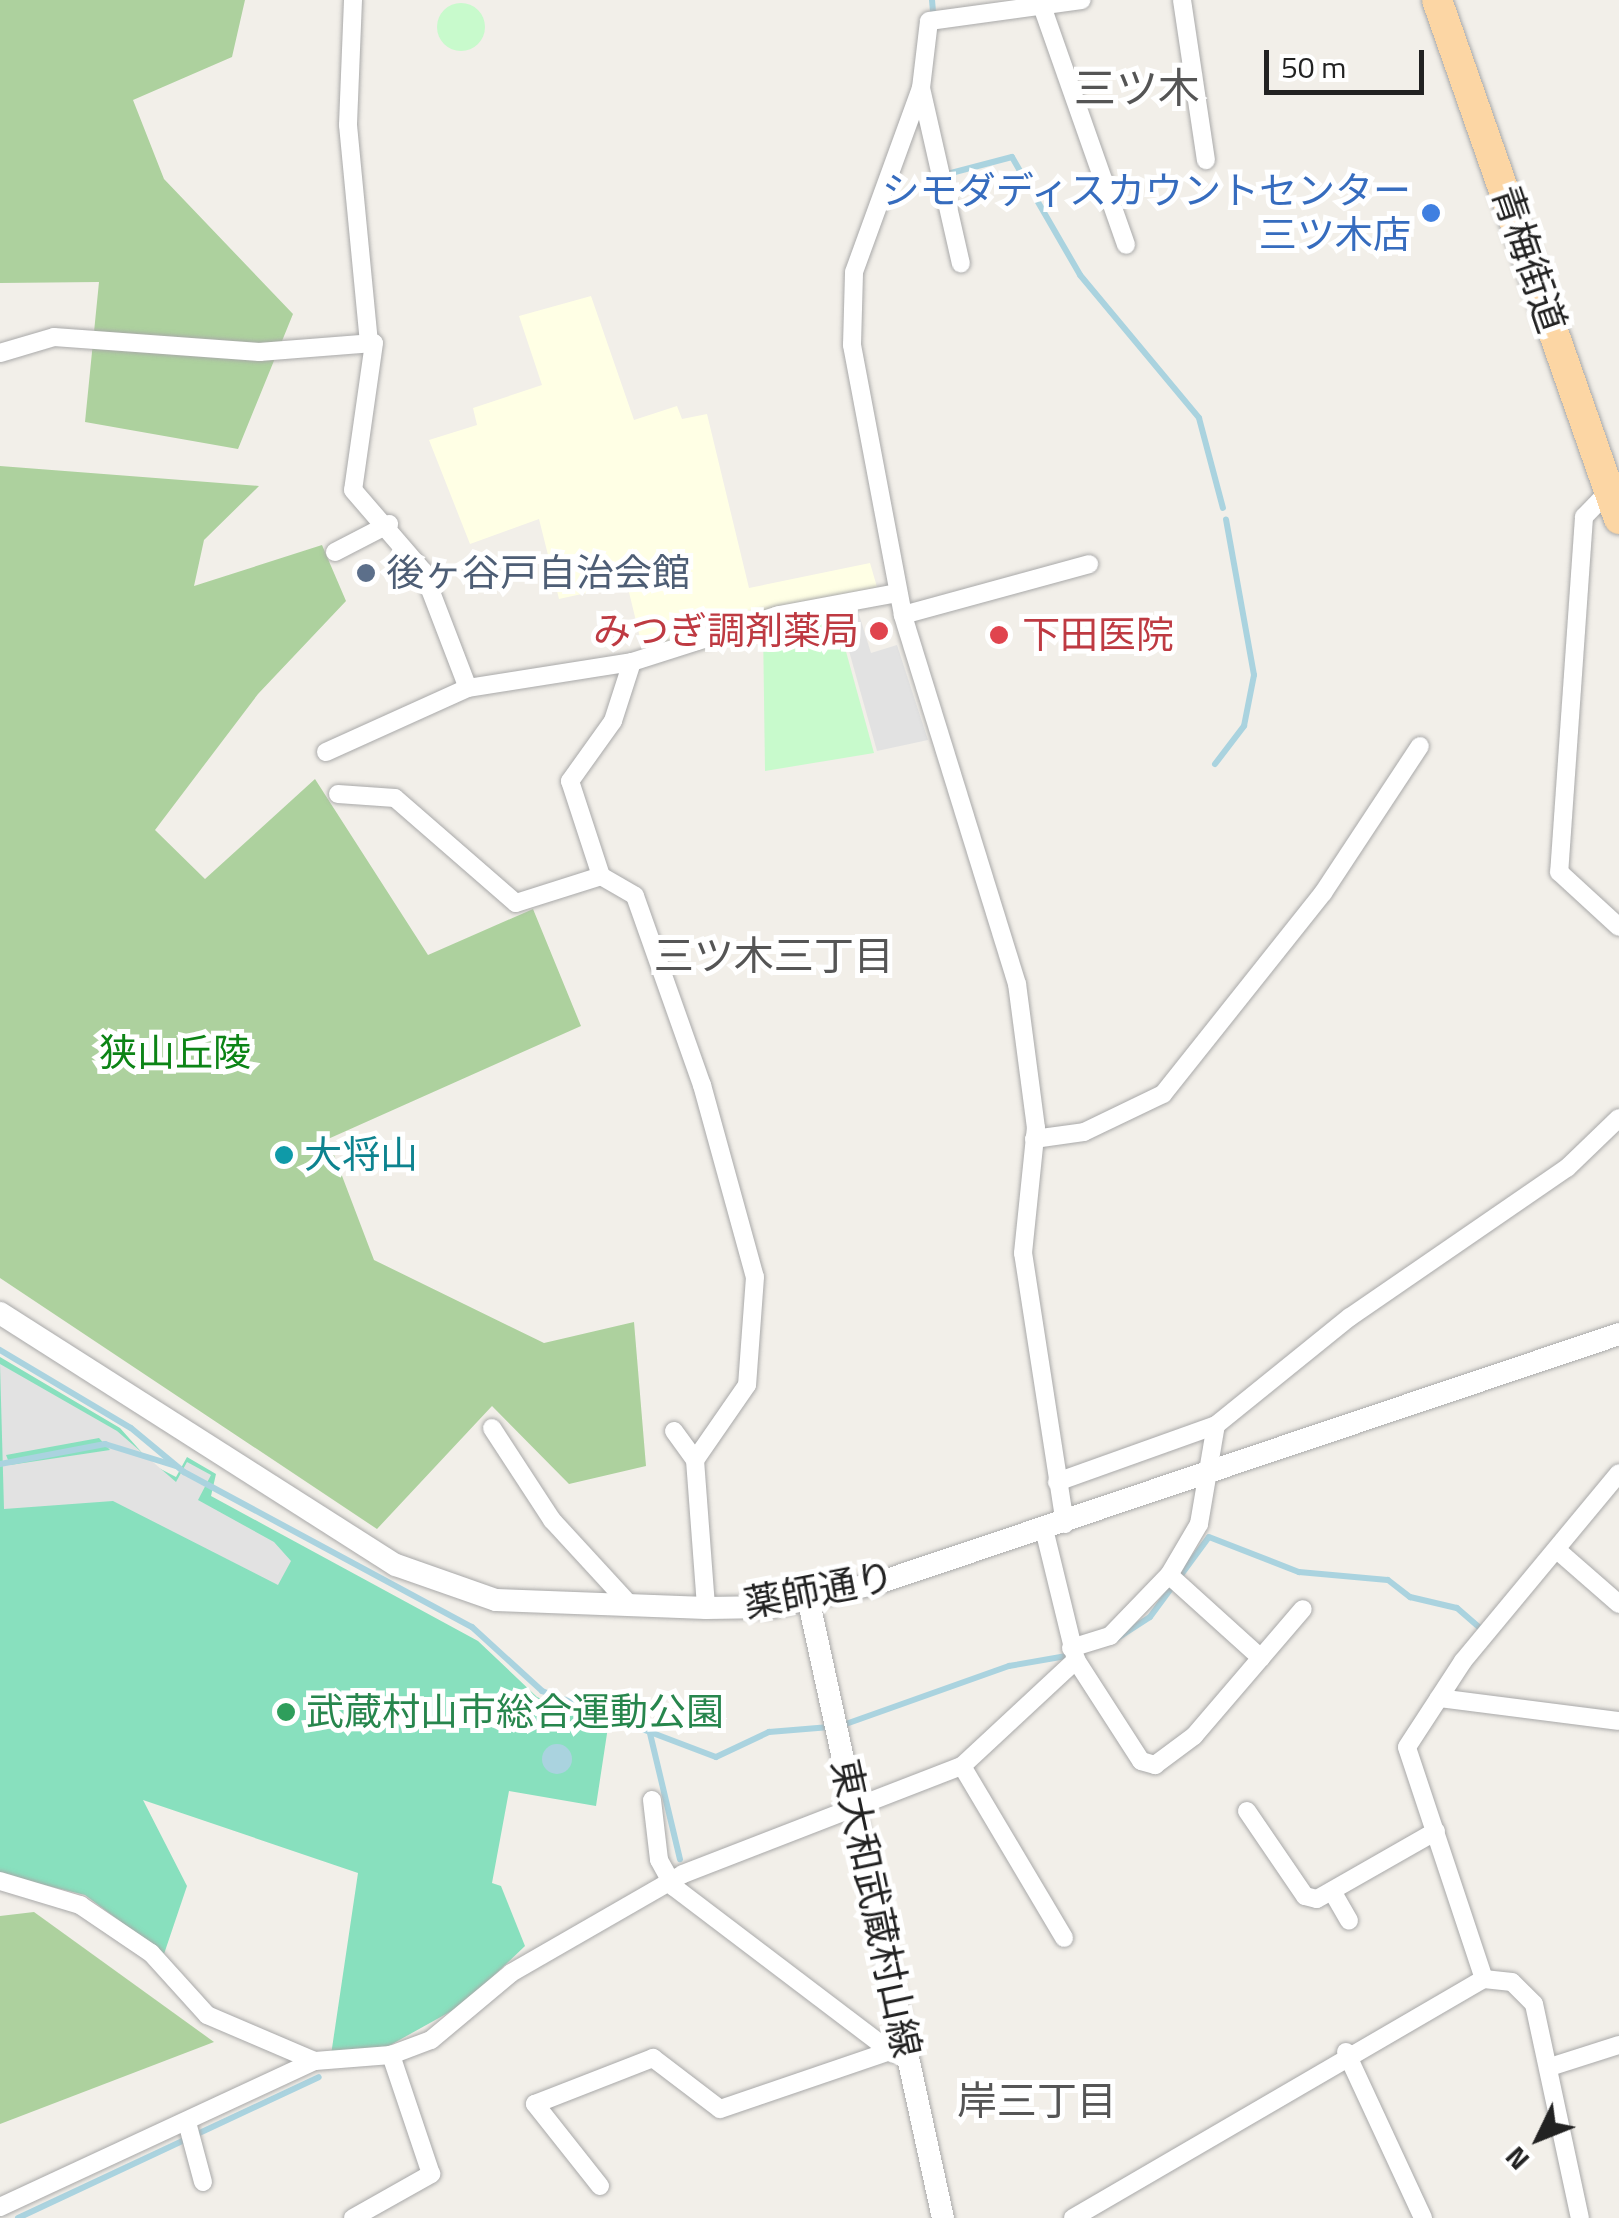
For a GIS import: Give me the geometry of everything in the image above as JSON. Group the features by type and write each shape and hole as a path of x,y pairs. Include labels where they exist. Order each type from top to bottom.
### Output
{"main road":[{"name":"青梅街道","path":"1436,0 1616,509"}],"street":[{"path":"353,0 348,125 369,344 370,401 350,473 353,490 389,524 423,571 468,688"},
{"path":"1082,0 1043,9 929,21 921,88 854,272 852,345 903,615 1010,946 1034,1139 1023,1253 1057,1482 1054,1527 1074,1654 1141,1761 1154,1766 1194,1736 1304,1609"},
{"path":"1182,0 1206,160"},
{"path":"1043,9 1126,245"},
{"path":"921,88 961,264"},
{"path":"0,353 54,338 258,352 369,344"},
{"path":"1616,509 1584,518 1559,872 1619,927"},
{"path":"335,552 389,524"},
{"path":"903,615 1089,564"},
{"path":"326,752 468,688 632,662 780,615 898,593"},
{"path":"632,662 613,720 570,781 600,876 635,896 702,1085 755,1277 747,1385 695,1460"},
{"path":"1034,1139 1084,1132 1163,1094 1324,893 1420,746"},
{"path":"338,794 395,798 516,903 600,876"},
{"path":"1057,1482 1216,1424 1350,1317 1567,1168 1619,1118"},
{"name":"薬師通り","path":"0,1313 396,1565 496,1600 706,1608 808,1598 1054,1527 1619,1334"},
{"path":"0,2207 190,2134 315,2061 391,2055 430,2040 562,1941 852,1802 962,1766 1074,1654 1110,1636 1168,1575 1199,1524 1212,1472 1216,1424"},
{"path":"492,1428 552,1520 631,1606"},
{"path":"674,1432 695,1460 706,1608"},
{"path":"1484,1980 1406,1747 1439,1698 1619,1473"},
{"path":"1557,1550 1619,1604"},
{"path":"1168,1575 1261,1658"},
{"name":"東大和武蔵村山線","path":"808,1598 943,2218"},
{"path":"1439,1698 1619,1720"},
{"path":"962,1766 1064,1938"},
{"path":"652,1800 660,1860 674,1886 910,2066"},
{"path":"1247,1811 1306,1896 1332,1891 1436,1831"},
{"path":"0,1881 80,1905 151,1953 207,2015 315,2061"},
{"path":"1332,1891 1349,1921"},
{"path":"1074,2218 1346,2052 1484,1980 1523,1990 1553,2066 1552,2108 1580,2218"},
{"path":"1553,2066 1619,2045"},
{"path":"600,2186 535,2104 653,2058 720,2109 890,2050"},
{"path":"1346,2052 1424,2218"},
{"path":"353,2218 431,2174 391,2055"},
{"path":"190,2134 203,2182"}],"shaded area":[{"path":"591,296 634,420 677,406 682,419 707,414 749,588 870,563 877,587 644,654 627,584 559,599 539,519 470,544 429,440 477,425 473,408 542,385 519,316"},
{"path":"856,605 871,653 897,645 928,740 877,751 837,608"},
{"path":"0,1364 117,1431 176,1482 187,1462 211,1475 198,1500 274,1542 291,1561 278,1585 113,1501 4,1509","holes":["99,1438 110,1450 10,1465 6,1455"]}],"green space":[{"path":"0,0 245,0 232,57 133,100 164,179 293,314 238,449 85,422 99,282 0,283"},
{"path":"461,3 478,10 485,27 478,44 461,51 444,44 437,27 444,10"},
{"name":"狭山丘陵","path":"0,466 259,486 204,540 194,586 322,545 346,601 258,694 155,830 205,879 315,779 428,955 533,909 581,1026 328,1139 374,1260 544,1343 634,1322 646,1466 569,1484 492,1406 377,1529 0,1278"},
{"path":"834,608 874,753 765,771 763,625"},
{"name":"武蔵村山市総合運動公園","path":"0,1357 120,1428 153,1465 176,1477 187,1457 216,1474 211,1496 478,1641 537,1697 608,1727 596,1806 509,1791 492,1883 501,1886 525,1946 464,2004 385,2048 331,2055 358,1873 143,1800 187,1886 164,1954 85,1895 0,1874"},
{"path":"34,1912 214,2042 0,2124 0,1916"}],"water":[{"path":"557,1744 568,1748 572,1759 568,1770 557,1774 546,1770 542,1759 546,1748"}],"waterway":[{"path":"932,0 933,11"},
{"path":"951,173 1012,157 1080,275 1199,418 1223,508"},
{"path":"1215,764 1244,726 1254,675 1226,519"},
{"path":"0,1350 131,1428 184,1472 472,1627 542,1691 716,1757 769,1732 830,1727"},
{"path":"0,1464 105,1444 176,1466"},
{"path":"1116,1639 1150,1617 1209,1537 1299,1572 1388,1580 1410,1597 1457,1608 1481,1629"},
{"path":"843,1725 1009,1666 1072,1655"},
{"path":"648,1725 680,1859"},
{"path":"18,2218 319,2077"}],"place":[{"name":"シモダディスカウントセンター 三ツ木店","path":"1431,213"},
{"name":"後ヶ谷戸自治会館","path":"366,573"},
{"name":"みつぎ調剤薬局","path":"879,631"},
{"name":"下田医院","path":"999,635"},
{"name":"大将山","path":"284,1155"},
{"name":"武蔵村山市総合運動公園","path":"286,1712"}],"district":[{"name":"三ツ木","path":"1137,87"},
{"name":"三ツ木三丁目","path":"774,956"},
{"name":"岸三丁目","path":"1037,2101"}]}
